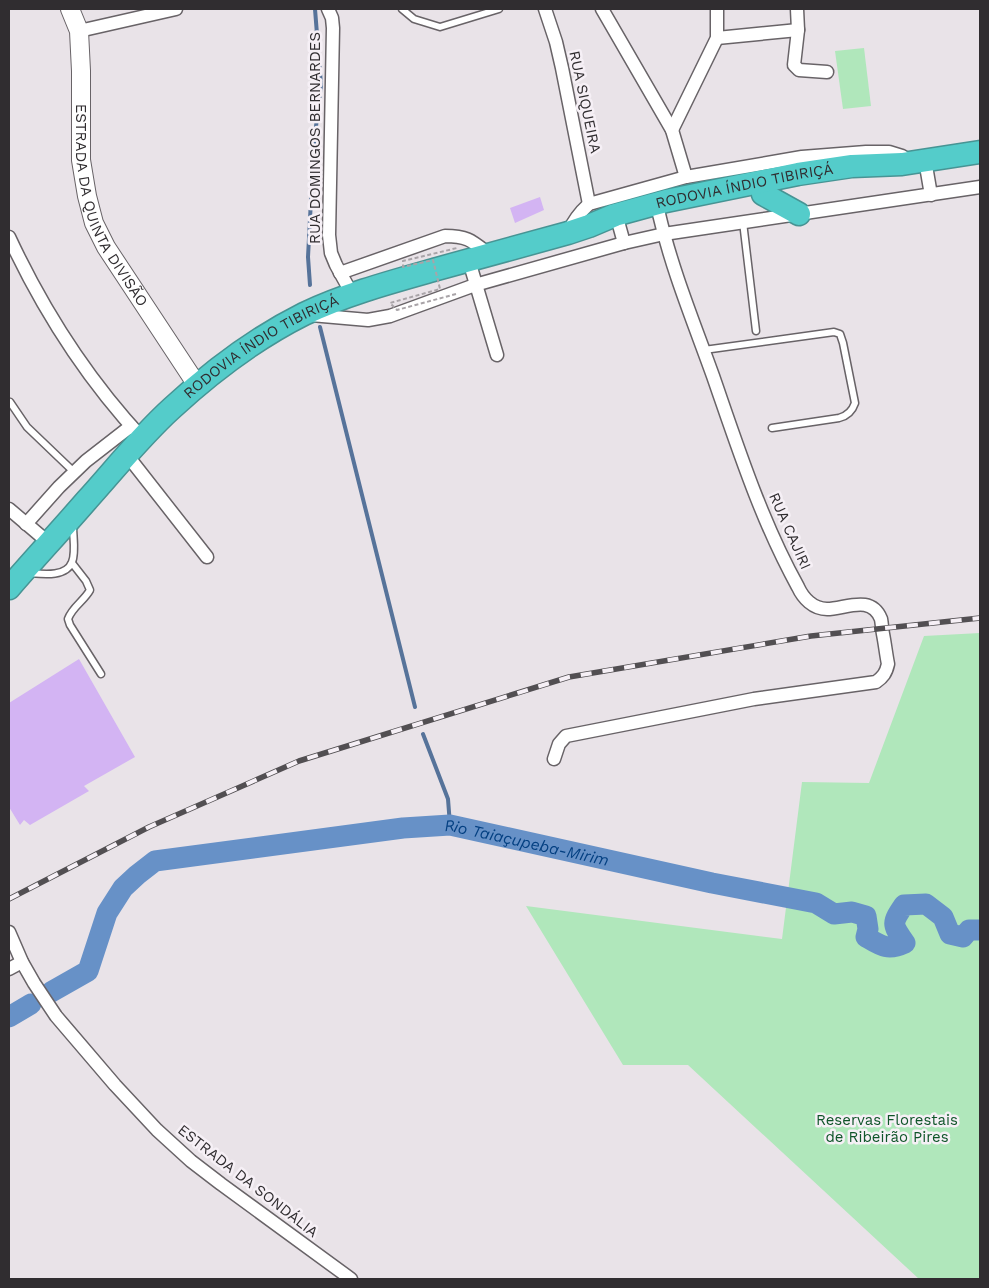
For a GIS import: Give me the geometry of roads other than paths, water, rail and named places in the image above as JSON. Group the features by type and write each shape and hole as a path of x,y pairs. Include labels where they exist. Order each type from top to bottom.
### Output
{"highway":[{"name":"RODOVIA ÍNDIO TIBIRIÇÁ","path":"15,580 127,455 137,432 170,409 236,356 270,333 303,315 352,294 472,254 568,233 615,215 666,201 798,174 852,166 913,162 980,152"},
{"name":"RODOVIA ÍNDIO TIBIRIÇÁ","path":"589,226 622,234 661,224 687,208 872,175 913,162"},
{"path":"763,194 799,214"}],"street":[{"name":"ESTRADA DA QUINTA DIVISÃO","path":"70,9 79,31 82,160 87,196 94,223 106,247 198,385"},
{"path":"79,31 176,9"},
{"name":"RUA DOMINGOS BERNARDES","path":"328,9 332,18 333,28 329,235 331,253 352,294"},
{"path":"602,9 672,130 686,177"},
{"path":"672,130 717,38 717,9"},
{"path":"797,9 798,30 794,62 796,68 799,70 828,72"},
{"name":"RUA SIQUEIRA","path":"550,10 589,204"},
{"path":"717,38 798,30"},
{"path":"568,233 574,220 589,204 686,177 802,157 890,152 913,162 931,194"},
{"path":"661,224 742,222 980,187"},
{"name":"RUA CAJIRI","path":"554,759 559,744 566,736 754,699 876,682 887,671 888,664 881,620 876,612 872,608 858,604 826,609 813,605 805,599 799,590 775,543 756,498 661,224"},
{"path":"303,315 368,320 390,316 622,234"},
{"path":"340,273 445,236 458,236 471,240 476,285 497,355"},
{"path":"9,237 31,282 64,338 95,382 137,432 86,461 59,487 26,524"},
{"path":"127,455 207,557"},
{"path":"9,509 49,544"},
{"name":"ESTRADA DA SONDÁLIA","path":"9,932 22,962 56,1016 115,1085 157,1130 221,1184 351,1279"},
{"path":"9,969 22,962"}],"lane":[{"path":"402,9 414,18 440,27 499,9"},
{"path":"742,222 756,331"},
{"path":"704,350 834,332 840,334 844,343 855,403 853,408 845,416 838,418 772,428"},
{"path":"10,402 28,427 74,472"},
{"path":"15,580 62,572 68,568 72,563 73,517"},
{"path":"72,563 86,581 90,590 68,619 101,674"}],"waterway":[{"path":"310,285 308,257 314,143 321,85 315,9"},
{"path":"320,327 415,707"},
{"path":"423,734 448,799 450,825"},
{"name":"Rio Taiaçupeba-Mirim","path":"51,992 88,971 107,913 123,888 155,861 403,828 450,825 712,883 816,903 834,914 852,912 866,916 868,929 866,937 876,943 889,947 905,943 895,924 895,920 904,905 926,904 943,917 950,934 963,937 969,930 980,930"},
{"name":"Rio Taiaçupeba-Mirim","path":"9,1017 31,1004"}],"railway":[{"path":"9,899 149,827 299,761 569,677 811,636 980,618"}],"park label":[{"name":"Reservas Florestais de Ribeirão Pires","path":"887,1128"}]}
